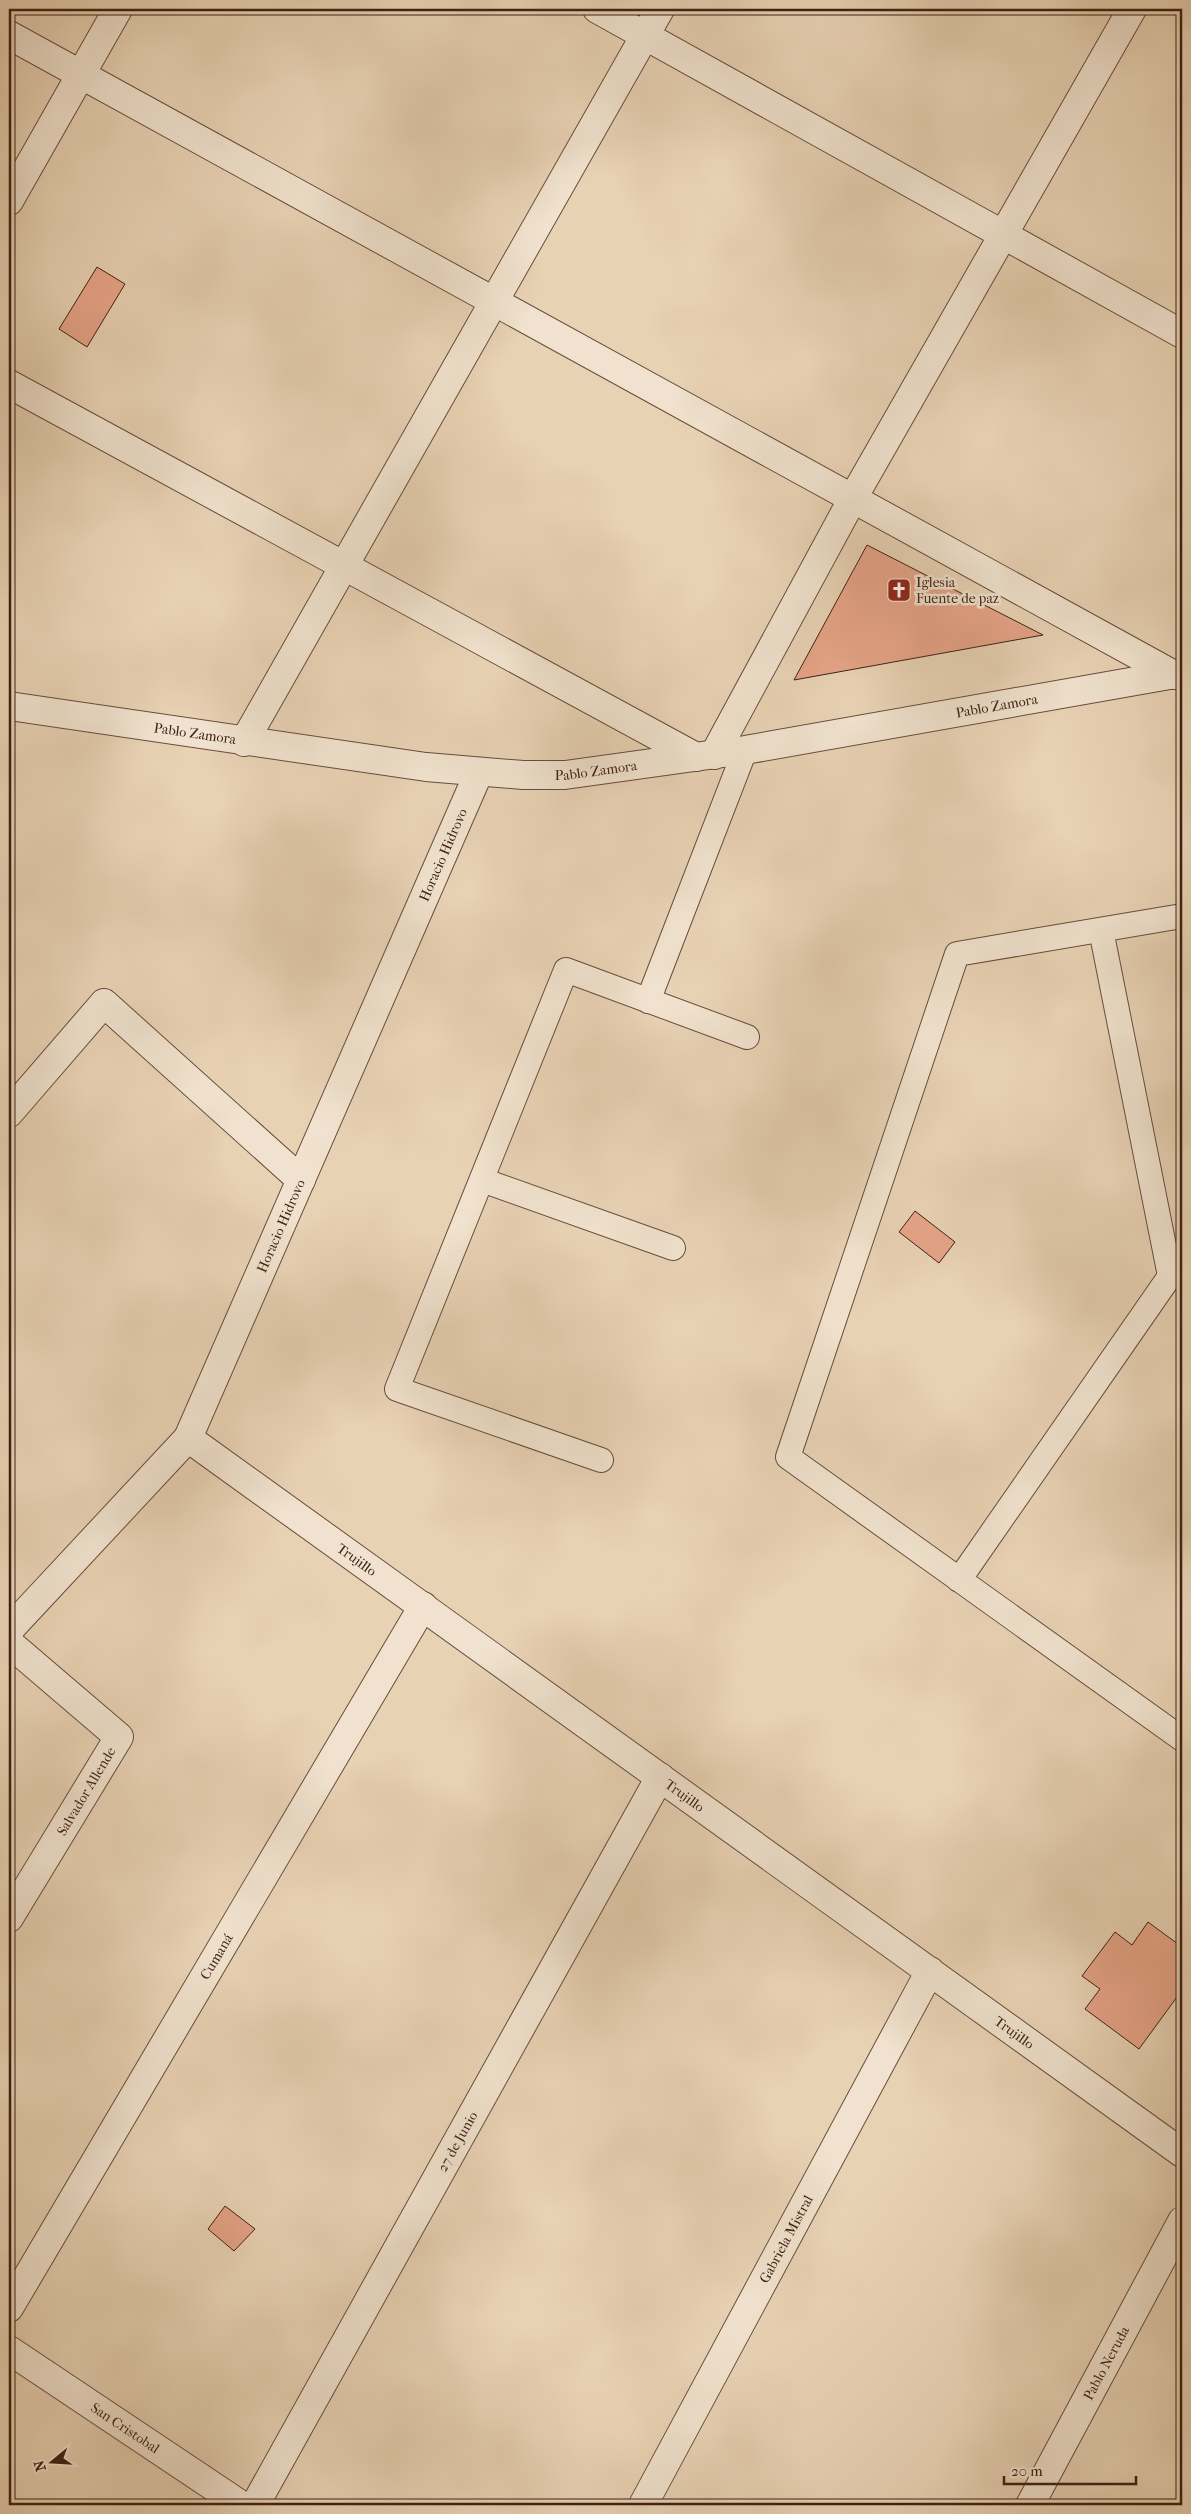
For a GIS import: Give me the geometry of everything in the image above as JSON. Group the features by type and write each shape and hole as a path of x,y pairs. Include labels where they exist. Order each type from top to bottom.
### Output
{"street":[{"path":"9,200 118,9"},
{"path":"597,9 1182,334"},
{"path":"244,742 660,9"},
{"path":"9,384 344,566 705,756 1132,9"},
{"path":"9,35 1178,674"},
{"name":"Pablo Zamora","path":"9,706 244,742 479,772 566,774 745,750 1178,674"},
{"name":"Horacio Hidrovo","path":"9,1630 188,1438 479,772"},
{"path":"9,1113 104,1003 301,1180"},
{"name":"Trujillo","path":"188,1438 1182,2153"},
{"name":"Cumaná","path":"9,2308 423,1606"},
{"name":"Salvador Allende","path":"9,1643 119,1737 9,1918"},
{"name":"27 de Junio","path":"255,2505 660,1777"},
{"name":"Gabriela Mistral","path":"643,2505 930,1971"},
{"name":"Pablo Neruda","path":"1030,2505 1182,2221"},
{"name":"San Cristobal","path":"9,2350 241,2505"}],"lane":[{"path":"648,1001 745,750"},
{"path":"1182,916 957,954 788,1457 1182,1739"},
{"path":"959,1580 1170,1276 1102,930"},
{"path":"601,1460 397,1389 566,970 747,1037"},
{"path":"482,1180 673,1248"}],"building":[{"path":"97,267 125,284 87,347 59,329"},
{"name":"Iglesia Fuente de paz","path":"867,545 1043,635 794,680"},
{"path":"915,1211 955,1242 939,1263 899,1232"},
{"path":"1148,1922 1182,1947 1182,1990 1139,2049 1085,2009 1100,1989 1082,1976 1115,1932 1132,1945"},
{"path":"225,2206 255,2229 234,2251 208,2229"}],"place":[{"name":"Iglesia Fuente de paz","path":"899,590"}]}
